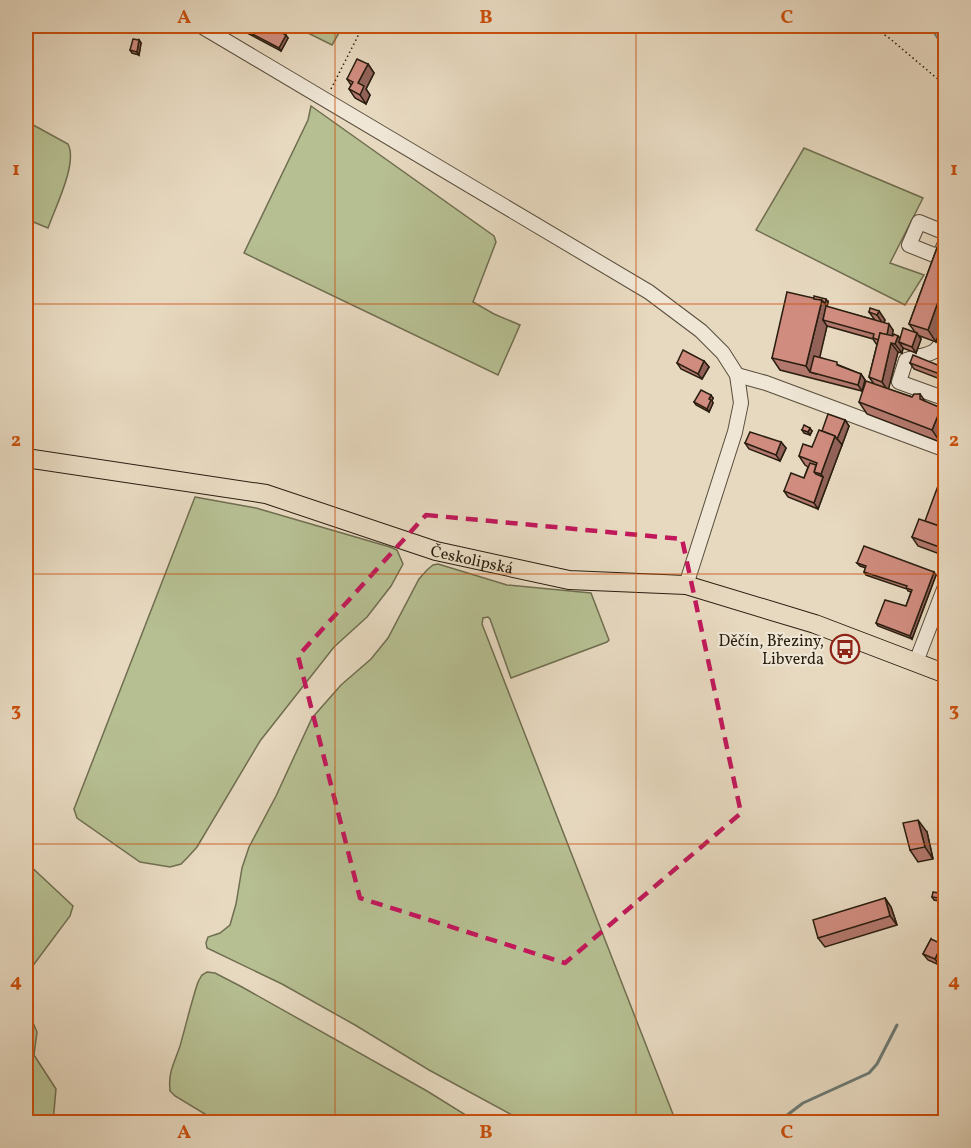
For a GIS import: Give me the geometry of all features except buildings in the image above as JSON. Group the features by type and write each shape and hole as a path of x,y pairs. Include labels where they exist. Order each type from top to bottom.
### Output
{"main road":[{"name":"Českolipská","path":"26,458 266,494 436,551 568,580 686,585 815,624 945,674"}],"street":[{"path":"201,26 650,292 701,331 723,353 737,375 741,403 735,432 686,585"},
{"path":"945,233 919,222 909,245 939,257 945,241"},
{"path":"945,332 943,349 906,360 899,382 945,399"},
{"path":"737,375 766,383 945,450"},
{"path":"916,662 945,584"}],"path":[{"path":"326,100 363,26"},
{"path":"869,26 888,37 945,86"}],"highlighted area":[{"path":"426,515 682,539 741,813 565,963 360,898 298,656"}],"green space":[{"path":"294,26 343,26 332,45"},
{"path":"311,106 494,236 496,242 473,302 520,325 498,375 244,253 308,120"},
{"path":"26,121 68,144 70,152 68,174 48,228 26,219"},
{"path":"804,148 923,198 890,263 924,275 905,305 756,230"},
{"path":"195,497 256,508 390,547 397,550 403,564 391,586 367,617 334,647 260,741 197,847 181,864 170,867 140,862 77,818 74,809"},
{"path":"438,564 507,585 591,593 609,640 511,678 490,619 483,618 482,624 676,1122 525,1122 429,1070 282,984 207,948 208,937 220,933 230,925 242,868 249,847 276,796 312,718 341,685 371,659 388,638 419,579 433,565"},
{"path":"26,862 73,906 70,916 26,975"},
{"path":"207,972 215,973 242,987 427,1091 477,1122 218,1122 170,1091 171,1073 195,990 202,975"},
{"path":"26,1006 37,1032 34,1055 56,1089 53,1122 26,1122"}],"water":[{"path":"921,26 945,26 945,50 934,33"}],"waterway":[{"path":"778,1122 803,1103 869,1073 877,1064 897,1025"}],"place":[{"name":"Děčín, Březiny, Libverda","path":"845,649"}]}
